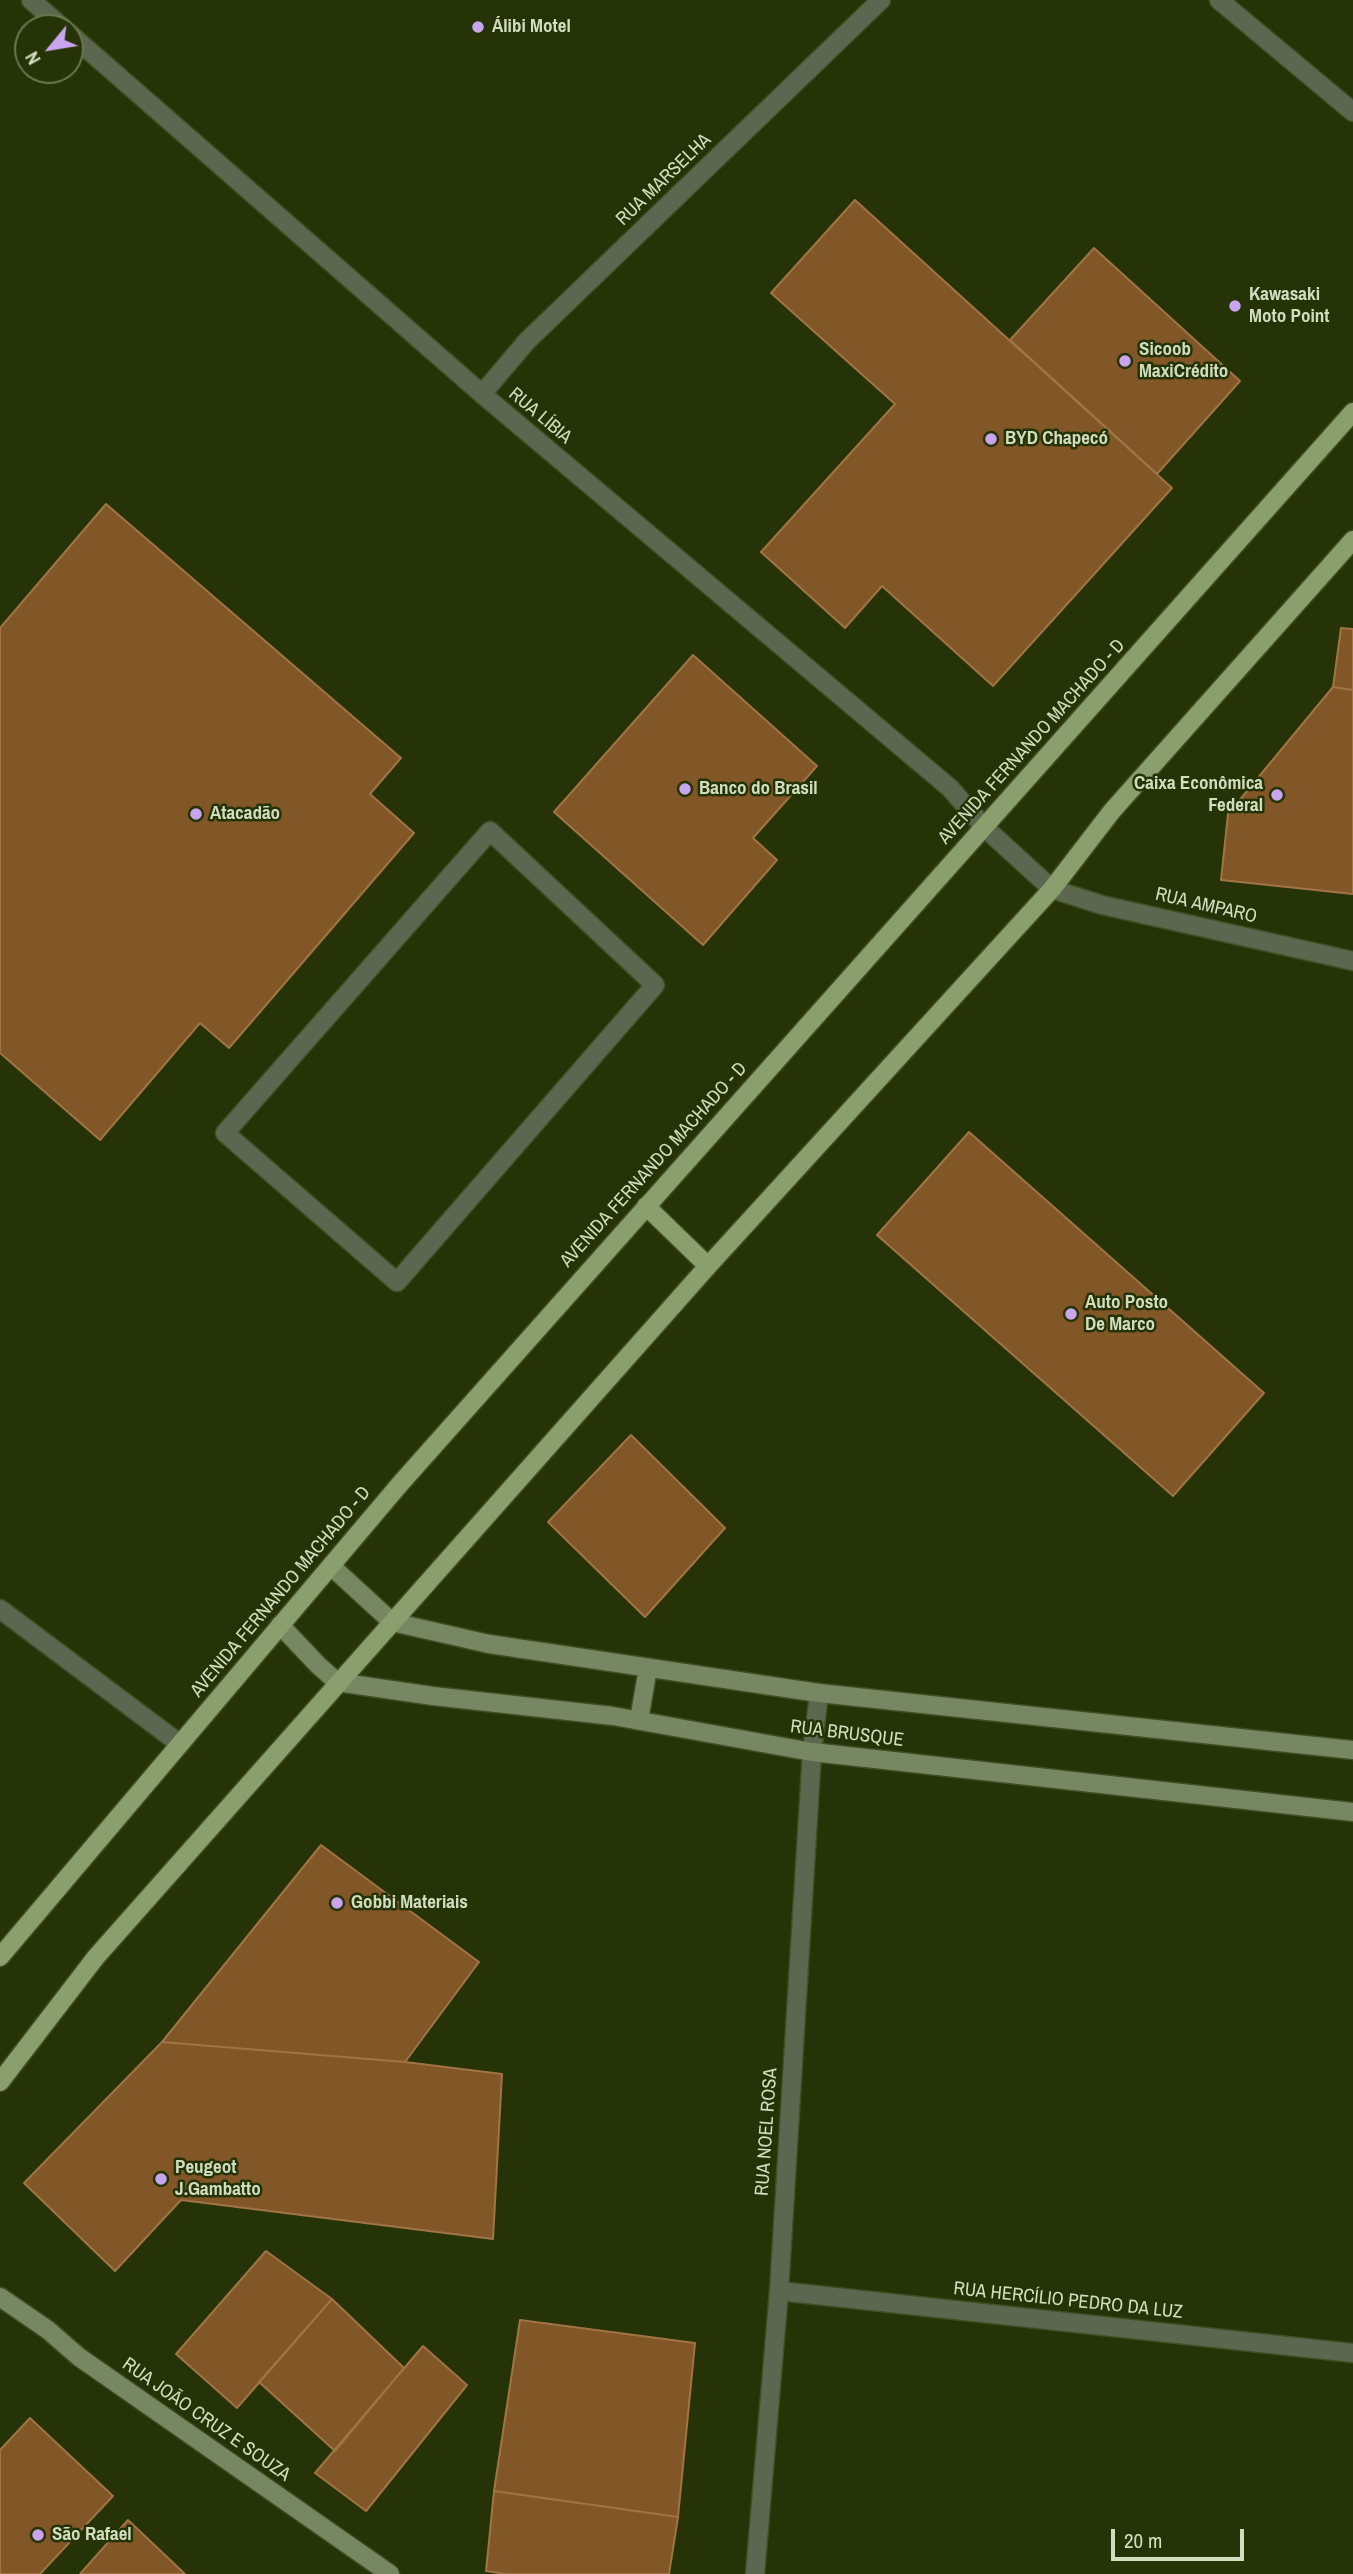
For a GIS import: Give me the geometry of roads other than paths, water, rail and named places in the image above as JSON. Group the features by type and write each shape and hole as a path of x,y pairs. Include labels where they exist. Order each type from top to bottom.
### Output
{"main road":[{"name":"AVENIDA FERNANDO MACHADO - D","path":"0,1957 400,1483 1353,412"},
{"path":"0,2081 96,1957 337,1682 709,1266 1052,889 1112,811 1353,540"},
{"path":"646,1206 709,1266"}],"street":[{"path":"31,0 47,14"},
{"name":"RUA MARSELHA","path":"482,394 527,341 881,0"},
{"path":"1219,0 1353,111"},
{"name":"RUA LÍBIA","path":"84,46 482,394 950,788 984,827 1052,889"},
{"path":"490,831 655,985 593,1057 397,1282 225,1133 490,831"},
{"name":"RUA AMPARO","path":"1052,889 1102,905 1353,961"},
{"path":"331,1566 393,1622"},
{"path":"0,1609 180,1744"},
{"name":"RUA BRUSQUE","path":"393,1622 489,1644 819,1693 1353,1750"},
{"path":"280,1625 317,1665 337,1682"},
{"path":"639,1720 648,1668"},
{"name":"RUA BRUSQUE","path":"337,1682 639,1720 812,1752 1353,1812"},
{"name":"RUA NOEL ROSA","path":"755,2574 779,2291 812,1752 819,1693"},
{"name":"RUA HERCÍLIO PEDRO DA LUZ","path":"779,2291 1353,2353"},
{"name":"RUA JOÃO CRUZ E SOUZA","path":"0,2297 48,2330 90,2364 390,2574"}],"place":[{"name":"Álibi Motel","path":"478,27"},
{"name":"Kawasaki Moto Point","path":"1235,306"},
{"name":"Sicoob MaxiCrédito","path":"1125,361"},
{"name":"BYD Chapecó","path":"991,439"},
{"name":"Banco do Brasil","path":"685,789"},
{"name":"Caixa Econômica Federal","path":"1277,795"},
{"name":"Atacadão","path":"196,814"},
{"name":"Auto Posto De Marco","path":"1071,1314"},
{"name":"Gobbi Materiais","path":"337,1903"},
{"name":"Peugeot J.Gambatto","path":"161,2179"},
{"name":"São Rafael","path":"38,2535"}]}
